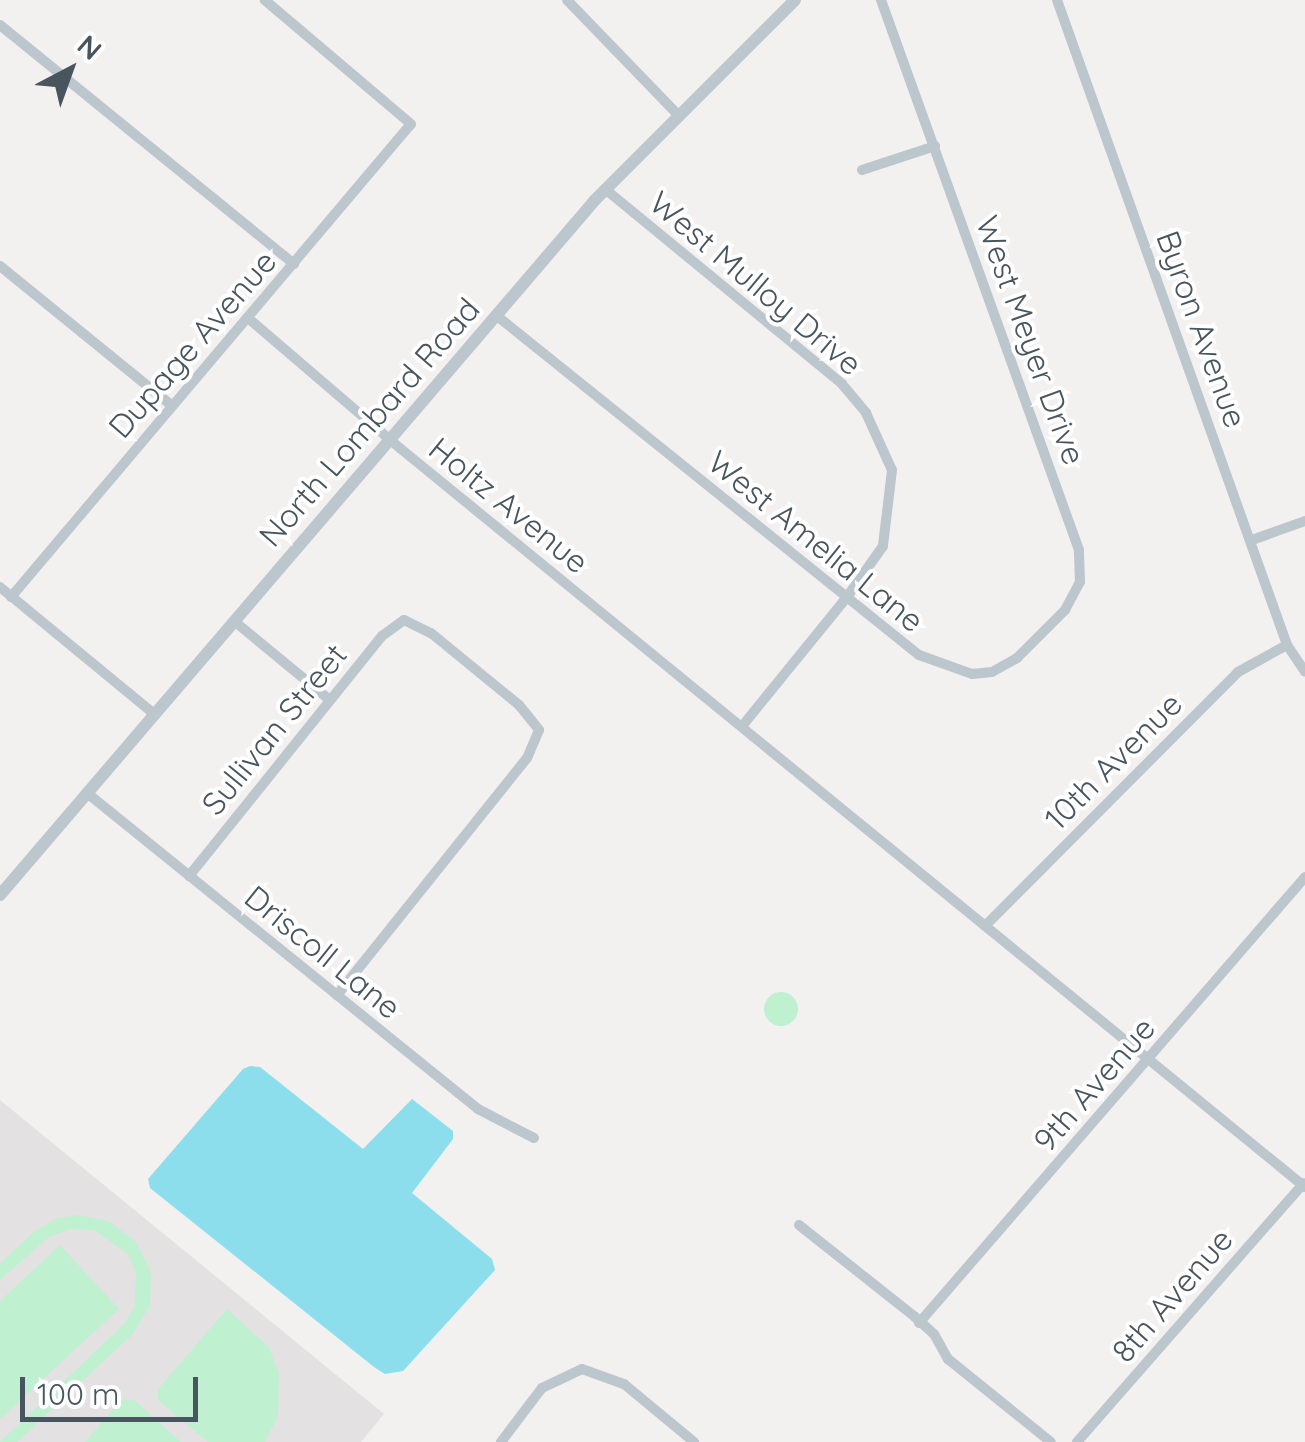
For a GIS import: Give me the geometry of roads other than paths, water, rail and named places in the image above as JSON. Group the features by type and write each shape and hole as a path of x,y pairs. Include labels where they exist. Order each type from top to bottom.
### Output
{"street":[{"name":"Dupage Avenue","path":"11,597 412,124 265,0"},
{"path":"566,0 678,115"},
{"name":"North Lombard Road","path":"0,895 604,189 795,0"},
{"name":"West Meyer Drive","path":"881,0 1080,550"},
{"name":"Byron Avenue","path":"1058,0 1287,645 1305,672"},
{"path":"0,25 294,264"},
{"path":"862,170 935,146"},
{"name":"West Mulloy Drive","path":"604,189 830,373 866,413 892,470 883,546 848,598 742,726"},
{"path":"0,266 171,405"},
{"name":"West Amelia Lane","path":"497,316 938,666 972,674 992,672 1018,658 1065,610 1080,582 1080,550"},
{"name":"Holtz Avenue","path":"248,318 392,441 985,926"},
{"path":"1252,540 1305,521"},
{"path":"0,587 154,714"},
{"name":"Sullivan Street","path":"189,876 382,636 404,620 430,634 519,705 539,730 527,758 337,995"},
{"path":"234,621 330,700"},
{"name":"10th Avenue","path":"985,926 1238,672 1287,645"},
{"name":"Driscoll Lane","path":"87,794 493,1121 534,1138"},
{"name":"9th Avenue","path":"919,1322 1305,878"},
{"path":"985,926 1304,1184"},
{"name":"8th Avenue","path":"1077,1442 1304,1184"},
{"path":"799,1224 934,1334 948,1358 1050,1442"},
{"path":"501,1442 542,1388 582,1370 624,1384 694,1442"}],"water":[{"path":"260,1067 363,1149 412,1099 453,1131 453,1139 412,1193 492,1259 495,1270 403,1371 385,1374 374,1367 150,1188 148,1179 243,1069"}]}
